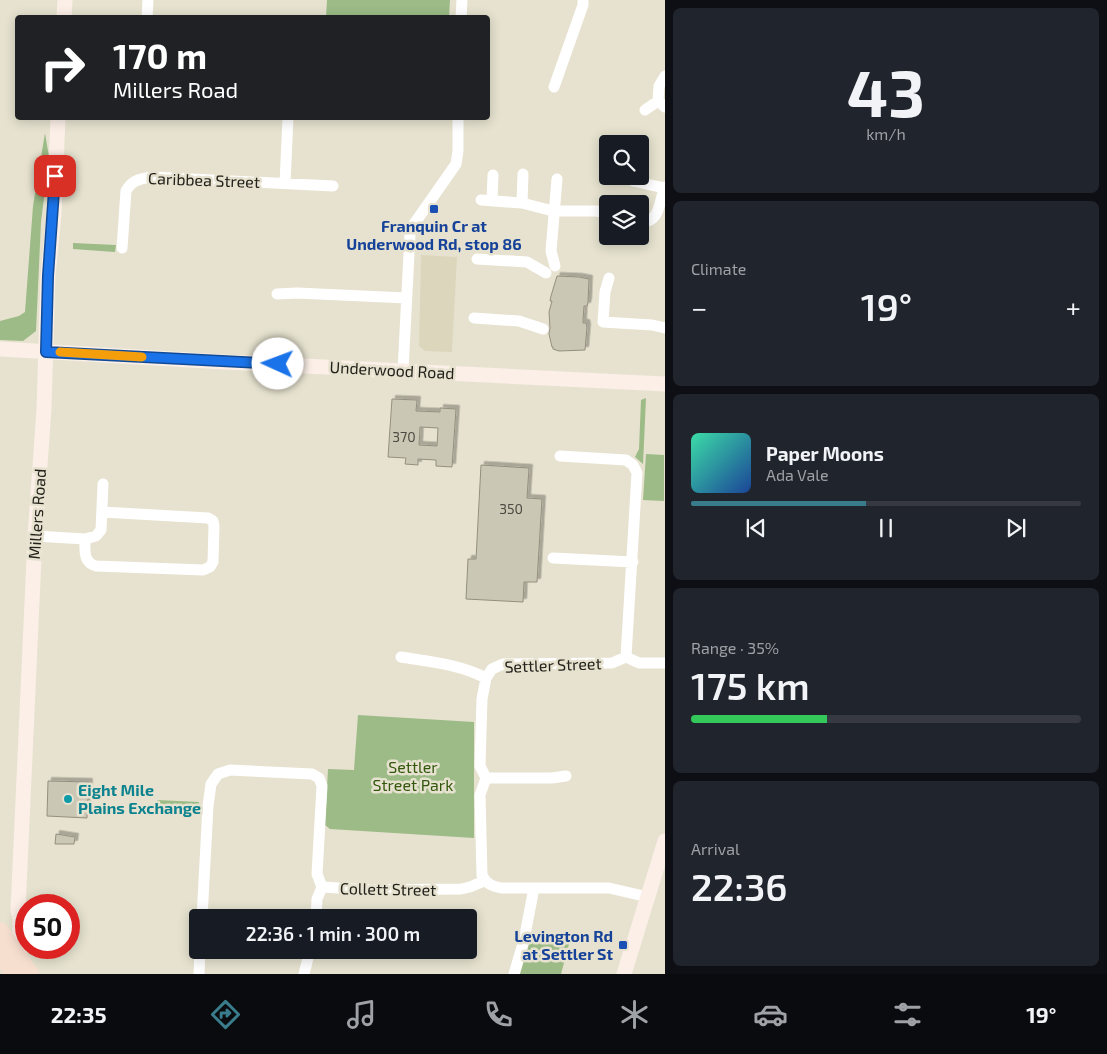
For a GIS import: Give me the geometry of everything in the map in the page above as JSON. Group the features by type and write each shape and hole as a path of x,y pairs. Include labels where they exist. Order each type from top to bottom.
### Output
{"main road":[{"path":"0,929 14,969"},
{"path":"0,953 14,969 30,974"}],"street":[{"path":"64,15 65,0"},
{"path":"147,15 148,0"},
{"path":"461,15 462,0"},
{"path":"554,88 583,5 583,0"},
{"path":"645,110 661,104 659,86 664,76"},
{"name":"Millers Road","path":"19,894 35,536 44,409 48,276 54,214 58,120"},
{"path":"285,183 288,120"},
{"path":"403,371 408,242 411,229 456,164 458,120"},
{"path":"522,203 523,174"},
{"path":"493,175 487,200 522,203 553,211 599,212"},
{"name":"Caribbea Street","path":"122,248 126,191 130,184 138,179 152,177 333,186"},
{"path":"478,259 527,262 551,269 553,211 557,179"},
{"path":"649,184 664,187 657,214 649,220"},
{"path":"609,278 605,292 603,322 652,325 664,328"},
{"path":"277,294 297,293 406,298"},
{"path":"474,318 519,321 542,329"},
{"name":"Underwood Road","path":"0,349 664,384"},
{"path":"560,456 626,460 633,465 637,473 626,657"},
{"path":"35,536 85,539 96,536 101,530 103,484"},
{"path":"85,539 86,559 89,564 96,566 203,570 210,567 213,562 214,526 213,521 208,518 102,512"},
{"path":"552,558 633,562"},
{"name":"Settler Street","path":"484,881 482,875 480,795 486,778 480,766 482,699 486,678 492,669 503,664 612,663 626,657 639,663 664,663"},
{"path":"401,658 453,665 470,670 486,678"},
{"path":"202,909 211,784 218,774 230,770 312,774 319,778 322,786 317,874 322,887"},
{"path":"486,778 552,778 566,776"},
{"path":"624,974 664,846"},
{"path":"484,881 492,886 501,888 610,888 648,897"},
{"name":"Collett Street","path":"316,909 317,899 322,887 370,890 462,889 484,881"},
{"path":"514,974 524,940 534,888"},
{"path":"0,929 13,924 15,918"},
{"path":"199,974 200,959"},
{"path":"304,974 308,959"}],"shaded area":[{"path":"421,255 457,257 452,352 425,351 419,346"}],"green space":[{"path":"327,0 450,0 449,15 326,15"},
{"path":"45,133 49,157 41,222 36,331 23,341 0,340 0,321 19,316 25,312 33,206"},
{"path":"73,243 116,245 115,252 73,249"},
{"path":"646,398 643,464 635,457 639,449 641,400"},
{"path":"646,454 664,455 664,501 643,500"},
{"name":"Settler Street Park","path":"358,715 474,722 474,838 330,829 325,825 328,769 354,770"},
{"path":"157,800 199,802 198,810 157,807"},
{"path":"571,937 561,974 520,974 530,941"}],"building":[{"path":"557,276 589,279 588,302 587,306 584,306 583,320 587,327 585,350 559,351 552,347 549,334 549,312 552,301 550,301 551,296"},
{"path":"392,399 417,400 416,411 440,412 440,408 456,409 452,467 436,466 436,460 418,459 418,465 405,464 406,458 388,457","holes":["420,427 438,428 437,446 419,445"]},
{"path":"481,465 529,468 527,498 542,499 537,582 524,582 523,602 466,599 468,559 476,559"},
{"name":"Eight Mile Plains Exchange","path":"48,781 89,782 87,818 47,816"},
{"path":"56,834 75,837 74,844 55,844"}],"slow traffic":[{"path":"60,352 142,357"}],"place":[{"name":"Franquin Cr at Underwood Rd, stop 86","path":"434,209"},
{"name":"Eight Mile Plains Exchange","path":"68,799"},
{"name":"Levington Rd at Settler St","path":"623,945"}],"route":[{"path":"55,176 54,214 48,276 46,352 278,364"}]}
